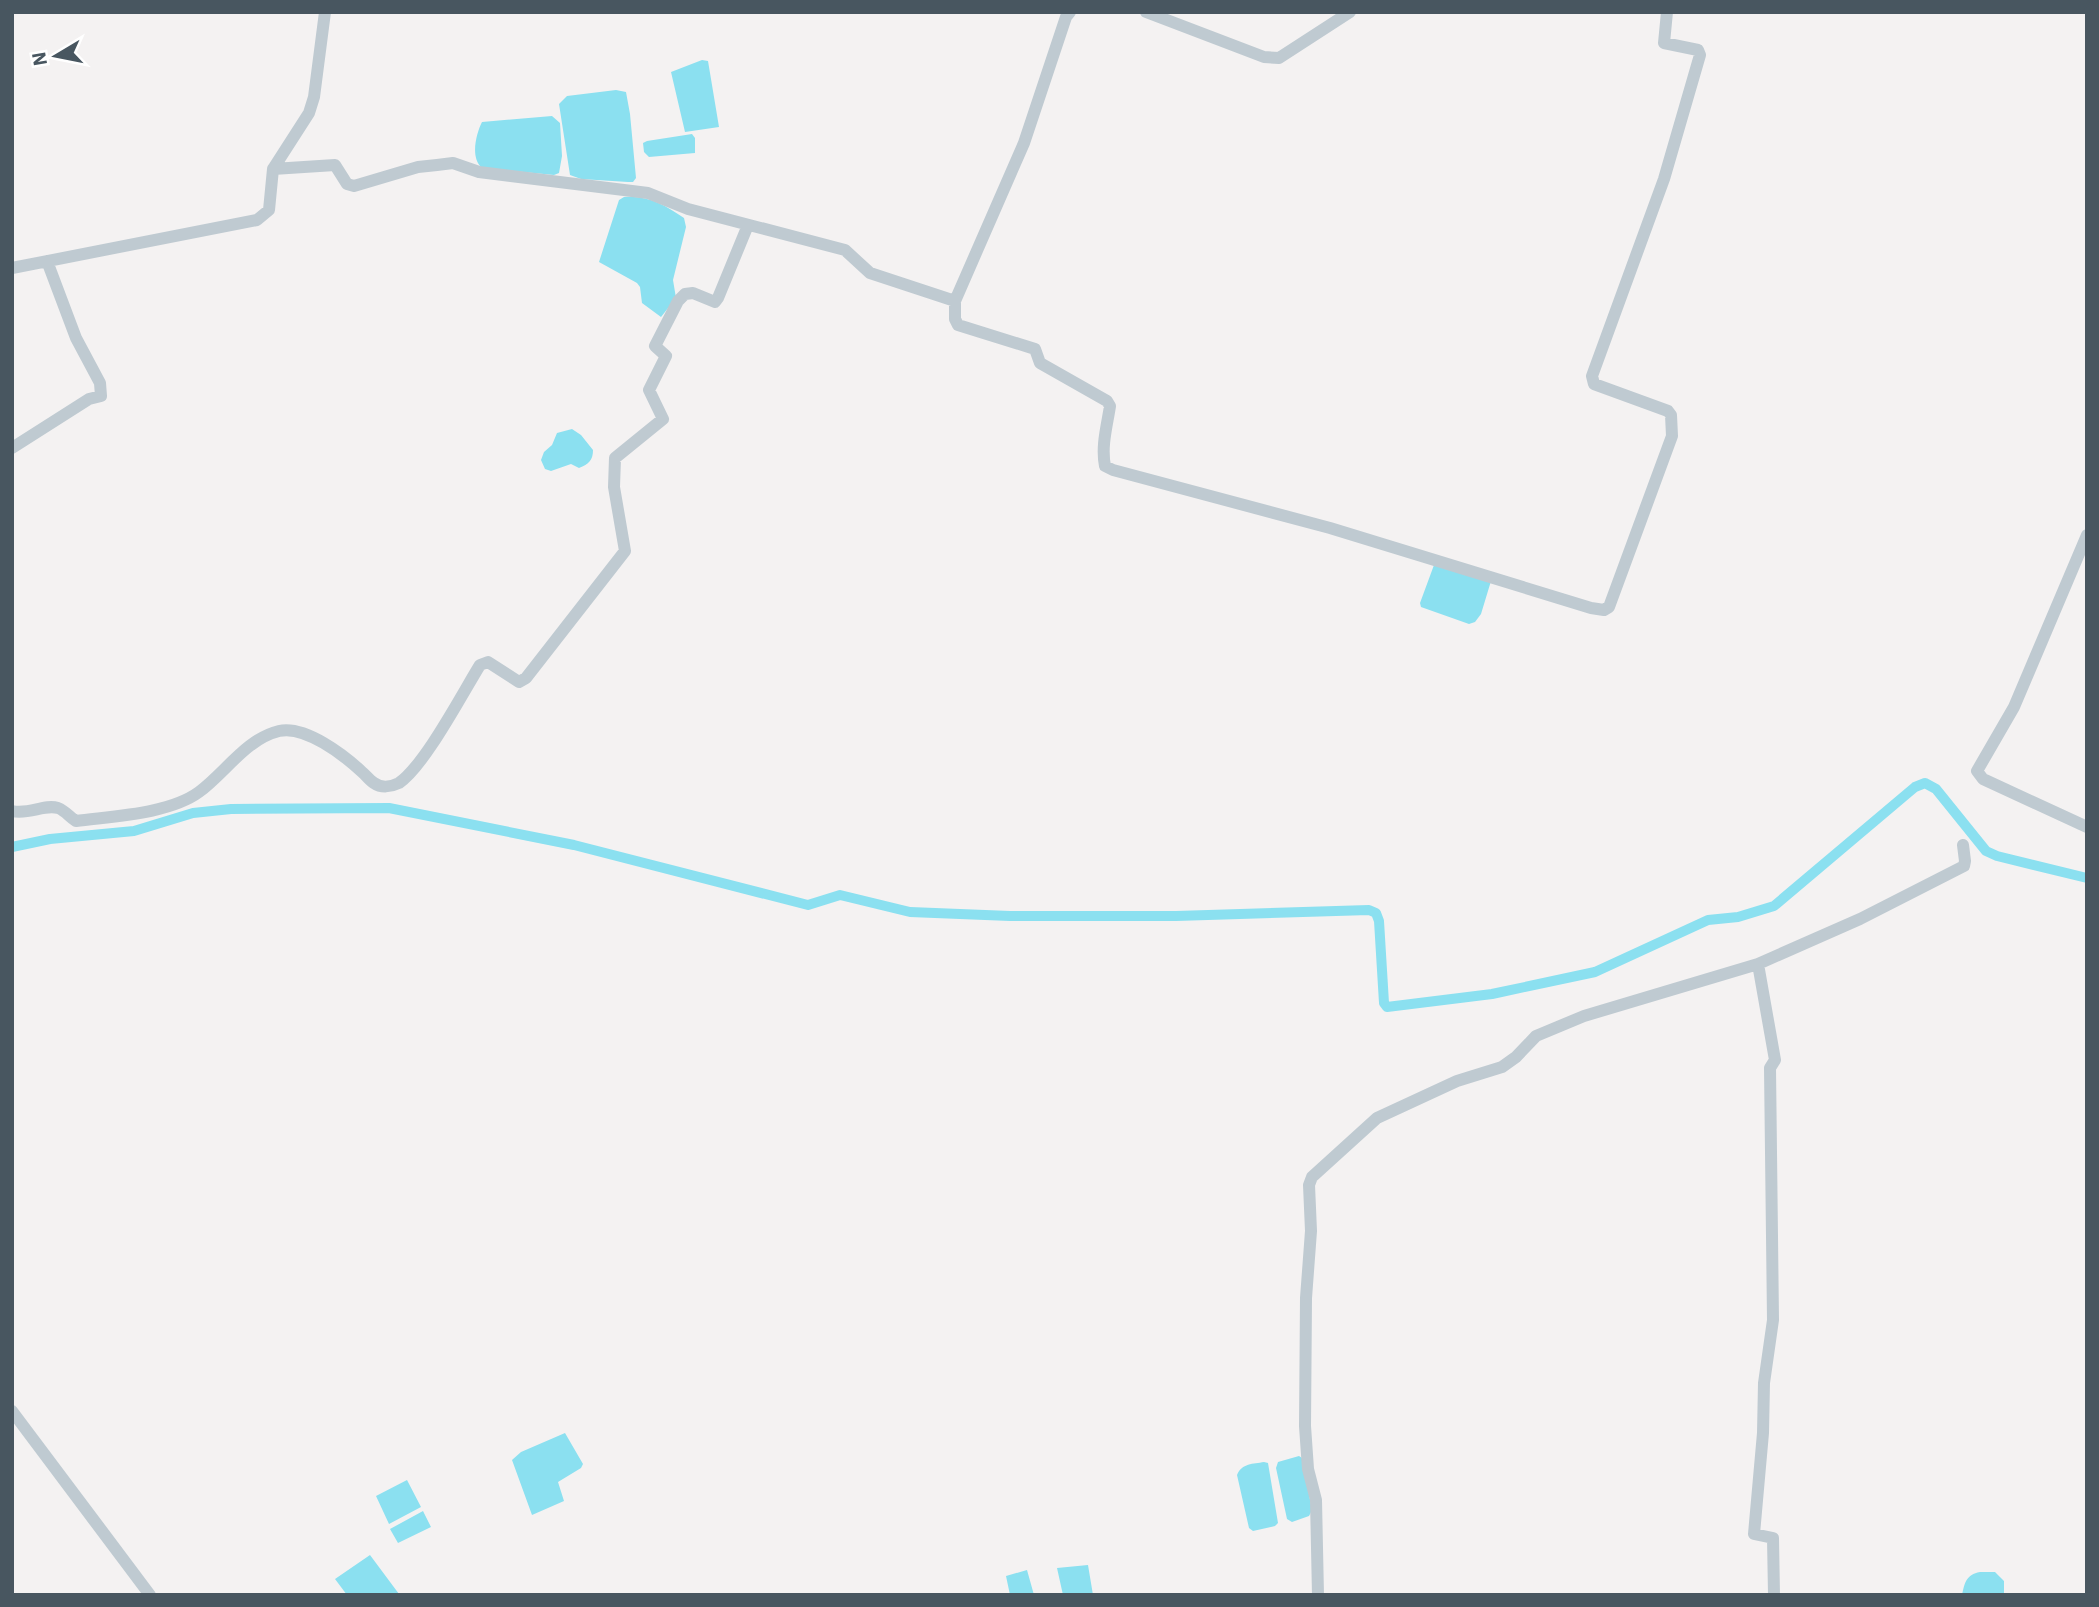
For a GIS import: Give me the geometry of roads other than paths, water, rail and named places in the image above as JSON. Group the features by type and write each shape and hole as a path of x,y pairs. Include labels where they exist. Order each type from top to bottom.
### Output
{"street":[{"path":"12,268 257,220 270,210 274,169 309,113 314,97 325,12"},
{"path":"1070,12 1066,17 1024,143 955,301 955,319 958,324 1035,349 1040,363 1107,401 1110,406 1103,447 1104,460 1105,466 1113,470 1330,528 1604,610 1609,607 1672,436 1671,415 1668,411 1594,384 1592,376 1664,179 1700,55 1698,50 1664,43 1667,12"},
{"path":"1146,12 1264,57 1279,58 1350,12"},
{"path":"274,169 335,165 347,184 354,186 418,167 453,163 479,172 648,193 688,209 845,250 870,273 955,301"},
{"path":"12,811 32,812 53,807 62,809 69,818 76,821 139,812 176,803 198,793 258,740 288,730 319,739 361,770 374,784 384,787 400,782 422,759 480,665 488,662 519,682 526,678 625,551 614,487 615,458 663,418 649,390 666,356 655,346 684,294 693,293 715,302 748,225"},
{"path":"12,448 89,399 101,396 100,383 76,338 47,261"},
{"path":"2087,535 2014,707 1977,771 1983,779 2087,827"},
{"path":"1318,1595 1316,1500 1308,1469 1305,1426 1306,1298 1311,1231 1309,1185 1312,1177 1377,1118 1457,1081 1502,1067 1516,1057 1535,1036 1584,1016 1758,964 1860,919 1964,866 1963,845"},
{"path":"1758,964 1775,1060 1770,1068 1773,1320 1764,1383 1763,1433 1754,1534 1773,1538 1774,1595"},
{"path":"12,1411 18,1429 150,1595"}],"water":[{"path":"702,60 708,61 719,127 685,132 671,72"},
{"path":"616,90 626,92 636,178 633,182 628,182 581,179 570,175 559,104 567,96"},
{"path":"552,116 560,123 562,156 559,173 554,175 482,168 478,164 475,146 482,122"},
{"path":"692,134 695,138 695,153 649,157 644,152 643,143 647,141"},
{"path":"624,197 656,202 684,218 686,227 673,280 676,298 661,317 642,303 637,283 599,262 619,200"},
{"path":"572,429 581,435 593,450 590,461 579,468 571,464 551,471 545,469 541,460 544,452 552,445 557,433"},
{"path":"1434,565 1491,581 1481,614 1475,622 1469,624 1421,607 1420,603"},
{"path":"565,1433 583,1464 558,1482 564,1501 532,1515 512,1460 521,1452"},
{"path":"1299,1456 1302,1458 1312,1510 1309,1516 1292,1522 1287,1519 1276,1468 1278,1462"},
{"path":"1268,1463 1278,1523 1253,1531 1249,1528 1237,1475 1245,1466"},
{"path":"407,1480 421,1507 389,1524 376,1496"},
{"path":"423,1511 431,1527 398,1543 390,1529"},
{"path":"370,1555 398,1595 347,1595 335,1579"},
{"path":"1088,1565 1093,1595 1063,1595 1057,1568"},
{"path":"1027,1570 1034,1595 1010,1595 1006,1576"},
{"path":"1980,1572 1995,1572 2004,1581 2004,1595 1962,1595 1967,1580"}],"waterway":[{"path":"12,847 50,839 134,831 193,813 231,809 389,808 574,845 808,905 840,895 910,912 1010,916 1176,916 1369,910 1376,913 1379,921 1384,1003 1387,1007 1492,994 1595,972 1708,920 1738,917 1774,906 1915,787 1925,783 1936,789 1986,851 2087,878"}]}
